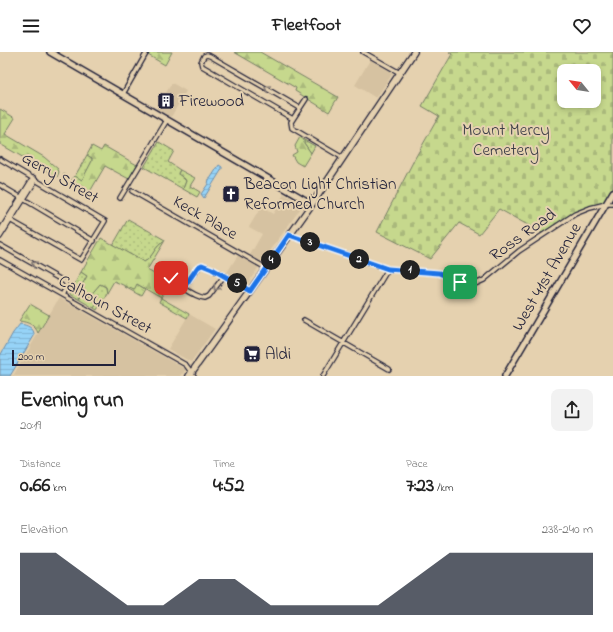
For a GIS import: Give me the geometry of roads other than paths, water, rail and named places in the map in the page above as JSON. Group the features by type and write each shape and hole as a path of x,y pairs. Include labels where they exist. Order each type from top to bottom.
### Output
{"main road":[{"path":"50,52 312,204"},
{"path":"191,375 312,204 414,52"},
{"name":"West 41st Avenue","path":"505,376 613,192"}],"street":[{"path":"123,94 147,52"},
{"path":"363,52 400,73"},
{"path":"293,119 202,66 201,62 204,57 207,55 210,56 300,108"},
{"path":"306,99 290,125 293,130 343,158"},
{"path":"120,198 167,120"},
{"name":"Gerry Street","path":"0,158 105,221 94,241"},
{"path":"0,231 9,219 31,181 34,179"},
{"path":"0,185 94,241 82,260 9,219"},
{"name":"Keck Place","path":"132,191 266,268"},
{"name":"Ross Road","path":"289,235 388,269 439,273 463,284 473,285 484,280 519,251 575,214 606,204 613,204"},
{"path":"0,237 9,219"},
{"name":"Calhoun Street","path":"0,245 67,284 62,295"},
{"name":"Calhoun Street","path":"0,260 186,365 191,375"},
{"path":"184,287 200,266 208,267 250,291"},
{"path":"323,376 388,269"},
{"path":"166,272 184,287 199,296 206,298 224,276"},
{"path":"304,320 389,369"}],"water":[{"path":"219,165 222,169 204,198 201,194"},
{"path":"20,324 28,326 32,329 34,336 10,376 0,376 0,356"}],"place":[{"name":"Firewood","path":"166,101"},
{"name":"Beacon Light Christian Reformed Church","path":"231,194"},
{"name":"Aldi","path":"252,354"}],"park label":[{"name":"Mount Mercy Cemetery","path":"506,140"}]}
